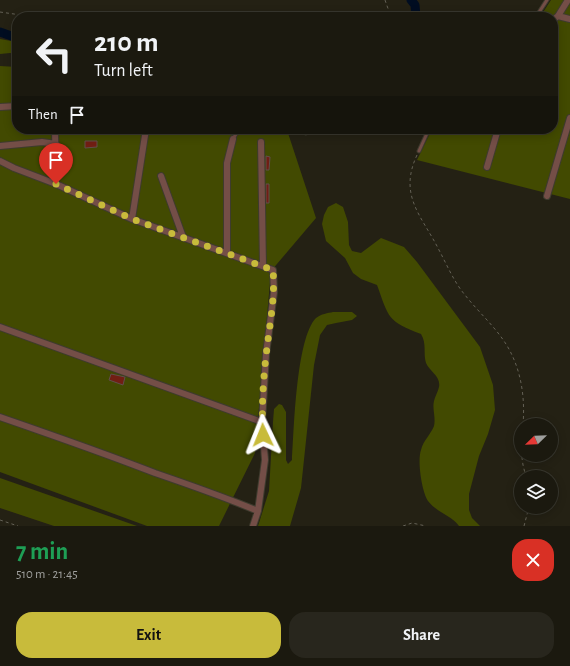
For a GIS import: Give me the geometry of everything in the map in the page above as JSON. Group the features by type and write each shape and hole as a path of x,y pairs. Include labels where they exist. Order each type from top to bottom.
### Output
{"street":[{"path":"558,15 568,0"},
{"path":"558,18 570,19"},
{"path":"0,107 12,106"},
{"path":"547,196 570,118"},
{"path":"56,134 56,184"},
{"path":"132,219 145,134"},
{"path":"487,167 497,134"},
{"path":"227,253 227,163 233,139"},
{"path":"0,146 42,142 56,144"},
{"path":"261,142 263,266"},
{"path":"0,161 56,184 132,219 273,270 274,292 266,354 262,422 265,460 258,511 252,526"},
{"path":"161,176 183,237"},
{"path":"0,328 262,422"},
{"path":"0,417 221,495 258,511"}],"lane":[{"path":"539,12 547,0"},
{"path":"233,139 236,134"},
{"path":"419,151 427,134"}],"path":[{"path":"385,0 389,12"},
{"path":"0,12 12,14"},
{"path":"419,151 410,180 414,206 439,249 451,274 464,294 497,332 510,350 518,368 522,384 523,418"},
{"path":"524,526 527,514"},
{"path":"0,520 18,526"},
{"path":"403,526 412,523 426,526"}],"green space":[{"path":"551,0 570,0 570,199 417,160 430,134 558,134 558,12 543,12"},
{"path":"0,39 12,41 12,53 0,54"},
{"path":"0,66 12,67 12,134 288,134 316,218 271,271 255,453 219,526 147,526 0,472"},
{"path":"336,203 343,207 348,222 349,245 352,251 361,253 381,238 404,247 417,262 480,347 493,385 495,410 488,434 479,456 469,494 469,510 472,518 480,526 459,526 452,519 431,505 426,497 421,476 420,455 423,444 434,426 434,399 439,383 437,377 426,363 424,341 421,334 401,326 395,321 387,312 377,285 361,279 353,273 345,258 326,241 322,224 324,215 328,207"},
{"path":"333,312 352,312 357,316 352,320 327,325 320,335 314,365 301,488 290,526 258,526 269,491 274,409 279,404 282,405 286,412 286,460 288,464 292,460 297,386 304,345 309,329 316,318"},
{"path":"0,478 137,526 54,526 0,508"}],"building":[{"path":"85,141 97,141 97,147 85,148"},
{"path":"266,156 270,157 269,170 266,170"},
{"path":"266,184 269,184 269,203 266,203"},
{"path":"111,374 125,377 123,385 109,380"}],"waterway":[{"path":"411,0 415,5 416,12"},
{"path":"0,32 12,36"}],"route":[{"path":"56,184 132,219 273,270 274,292 266,354 262,422 263,435"}]}
